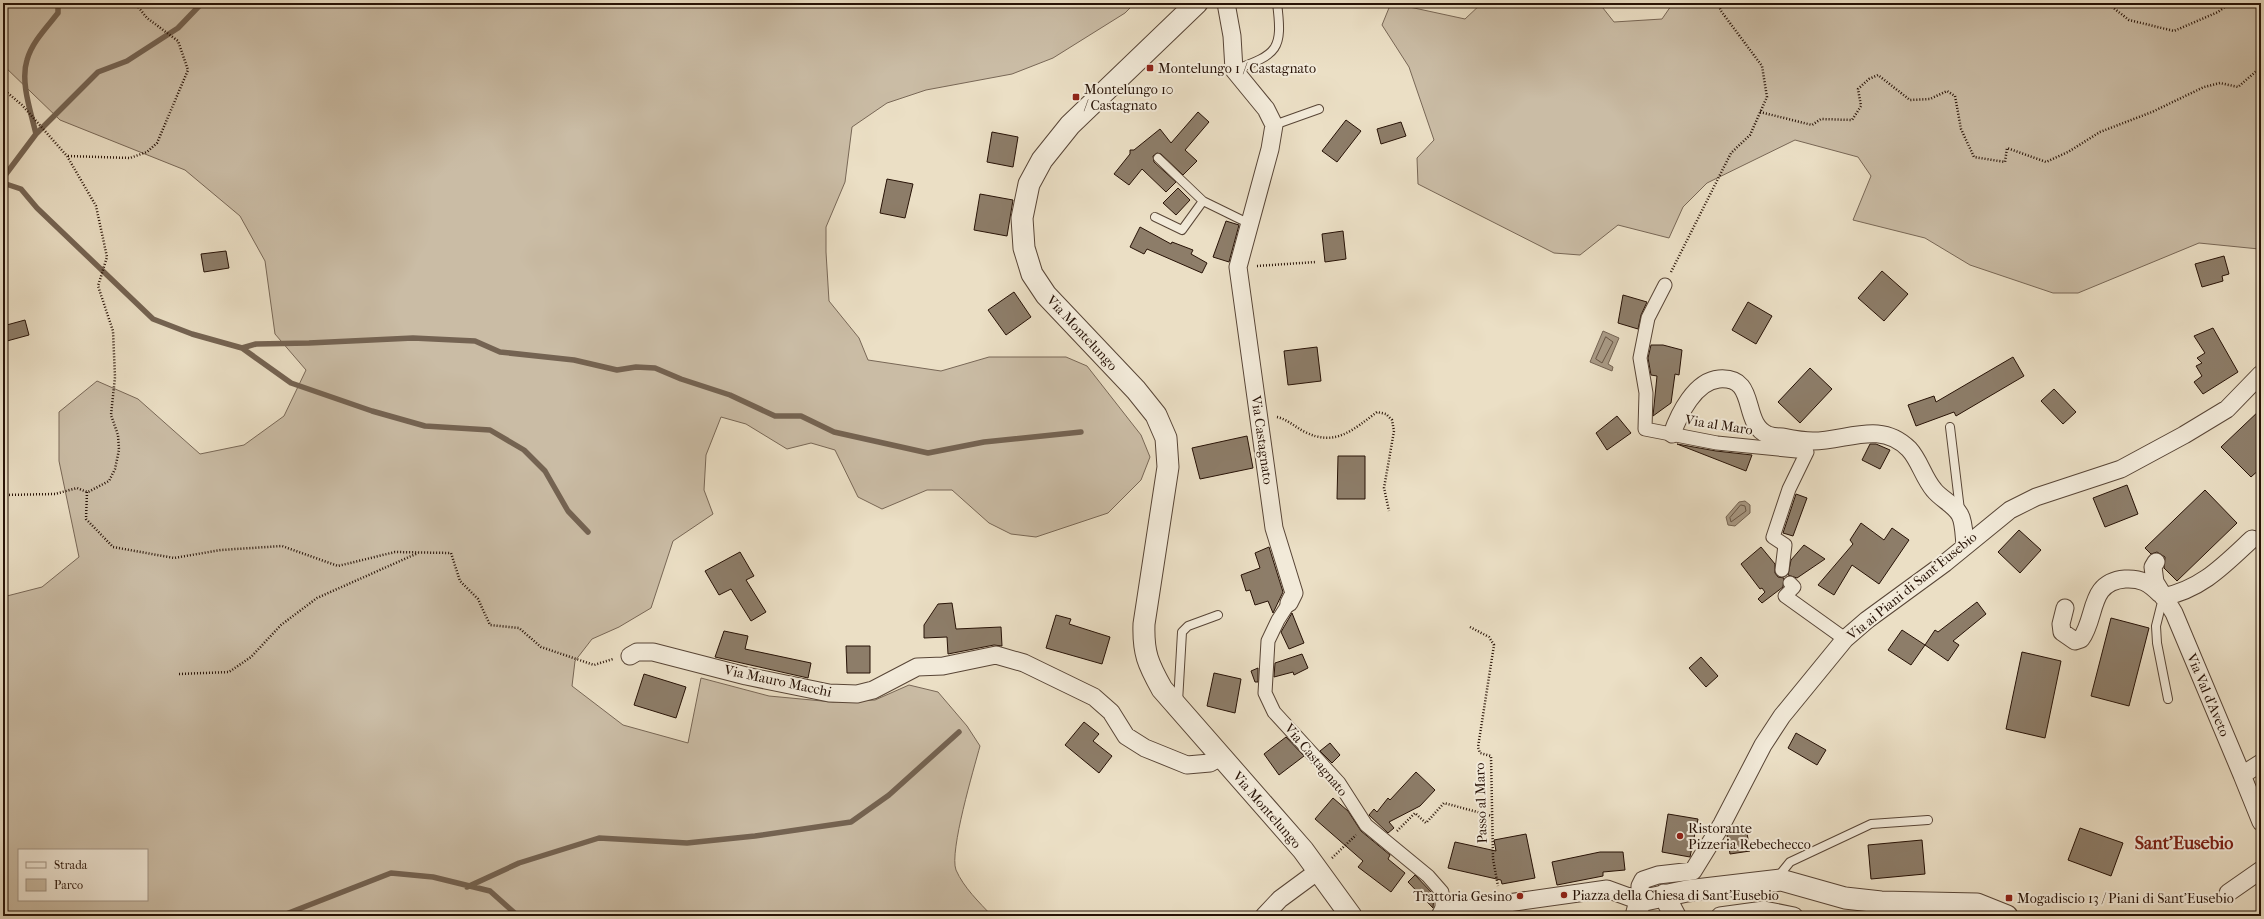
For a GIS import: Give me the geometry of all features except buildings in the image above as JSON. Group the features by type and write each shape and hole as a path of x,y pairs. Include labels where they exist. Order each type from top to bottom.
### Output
{"street":[{"name":"Via Montelungo","path":"1197,3 1070,126 1042,160 1029,184 1022,218 1024,248 1032,274 1046,295 1136,390 1156,414 1166,438 1168,467 1146,605 1143,646 1150,666 1162,689 1303,850 1351,916"},
{"path":"1226,3 1232,36 1234,70 1266,109 1274,125"},
{"name":"Via Castagnato","path":"1274,125 1270,149 1238,267 1274,528 1294,592 1268,641 1265,693 1274,712 1338,783 1366,825 1385,843 1428,876 1442,892 1441,914"},
{"name":"Via al Maro","path":"1665,285 1648,318 1640,358 1646,393 1644,429 1717,443 1807,452 1789,489 1773,537 1785,545 1782,570"},
{"name":"Via ai Piani di Sant'Eusebio","path":"1638,908 1640,886 1643,880 1658,875 1693,871 1698,867 1763,745 1782,716 1845,639 1867,620 1945,563 1965,545 2010,510 2036,497 2121,469 2196,428 2227,409 2261,374"},
{"path":"1672,434 1677,419 1684,407 1703,386 1717,379 1732,380 1740,384 1746,392 1756,425 1769,435 1814,441 1864,433 1881,433 1898,440 1918,460 1933,490 1960,515 1965,545"},
{"path":"2163,597 2182,593 2213,575 2252,539"},
{"name":"Via Val d'Aveto","path":"2156,562 2153,567 2153,575 2163,597 2174,613 2261,822"},
{"name":"Via Val d'Aveto","path":"2065,608 2062,632 2075,641 2081,639 2086,631 2092,606 2100,592 2114,581 2140,579 2149,583 2163,597"},
{"path":"1790,583 1794,587 1785,596 1845,639"},
{"name":"Via Mauro Macchi","path":"630,656 637,652 653,652 828,693 857,694 873,690 917,666 943,666 996,655 1024,662 1094,697 1111,712 1126,736 1145,748 1187,765 1210,763 1221,757"},
{"path":"2242,775 2261,763"},
{"path":"2228,892 2261,870"},
{"path":"1264,916 1292,888 1318,871"},
{"path":"1441,914 1607,889 1638,908 1668,894 1728,885 1781,880 1845,898 1881,902 1976,904 1991,908 2007,916"},
{"path":"1668,894 1675,916"},
{"path":"1720,916 1764,910 1794,916"}],"lane":[{"path":"1234,70 1264,59 1276,46 1280,28 1276,3"},
{"path":"1274,125 1319,109"},
{"path":"1158,158 1203,201 1250,224"},
{"path":"1155,217 1182,230 1203,201"},
{"path":"1950,427 1960,515"},
{"path":"2163,597 2156,626 2157,643 2168,699"},
{"path":"1178,707 1182,632 1188,626 1218,615"},
{"path":"1775,881 1790,862 1871,824 1928,820"}],"path":[{"path":"67,156 130,158 147,152 157,143 188,70 178,41 147,18 135,3"},
{"path":"1665,285 1731,153 1750,135 1767,97 1762,66 1721,11 1718,3"},
{"path":"2107,3 2129,20 2174,31 2218,12 2230,3"},
{"path":"1760,112 1812,125 1821,119 1852,120 1861,106 1858,89 1869,79 1878,76 1910,100 1930,99 1947,91 1955,96 1961,129 1974,156 2005,162 2007,148 2046,162 2068,152 2100,132 2152,112 2204,87 2220,83 2238,87 2261,67"},
{"path":"3,89 22,106 67,156 96,206 107,257 98,286 113,331 116,377 112,415 118,435 119,450 115,469 109,481 88,492 77,488 54,494 3,495"},
{"path":"1238,267 1316,262"},
{"path":"1259,418 1276,416 1283,418 1305,432 1321,438 1333,438 1357,427 1377,412 1386,414 1392,420 1394,431 1384,488 1389,511"},
{"path":"88,492 86,519 113,547 174,558 221,550 282,546 338,566 395,552 451,553 460,581 478,599 490,625 519,628 541,647 594,665 614,658 630,656"},
{"path":"179,674 230,672 251,657 281,624 317,598 420,552"},
{"name":"Passo al Maro","path":"1470,626 1489,637 1494,645 1478,747 1480,753 1491,756 1493,859 1501,904"},
{"path":"1385,843 1416,813 1426,823 1444,803 1492,816"},
{"path":"1318,871 1366,825"}],"green space":[{"path":"3,3 1135,3 1125,13 1053,58 1012,74 926,90 887,103 852,127 845,182 826,227 826,252 829,301 859,338 868,360 941,371 989,357 1066,357 1087,366 1141,435 1150,457 1141,480 1108,513 1036,537 1011,534 989,523 952,490 927,490 882,509 858,497 835,450 811,443 787,449 746,424 721,417 706,455 704,490 713,514 673,541 651,608 619,627 592,639 575,661 572,686 623,725 688,743 701,678 769,696 833,702 875,700 909,685 938,692 967,726 980,746 963,810 956,846 955,860 956,870 959,877 992,916 3,916 3,597 42,587 79,557 59,461 59,412 97,381 138,399 200,454 244,445 284,416 306,370 275,334 265,261 240,216 185,170 60,120 3,65"},
{"path":"1391,3 1465,19 1482,3 1599,3 1614,22 1662,19 1673,3 2261,3 2261,252 2259,249 2199,243 2078,293 2053,293 1970,265 1925,238 1853,220 1871,176 1858,157 1795,140 1707,183 1683,207 1669,238 1618,225 1580,255 1554,253 1418,184 1417,158 1434,140 1409,67 1382,25"}],"water":[{"path":"1603,331 1619,338 1608,364 1613,367 1612,371 1590,362"},
{"path":"1745,501 1750,505 1750,513 1735,526 1728,525 1726,517 1739,502"}],"waterway":[{"path":"36,134 25,87 25,69 32,47 58,13 58,3"},
{"path":"3,178 36,134 98,72 127,61 178,28 202,3"},
{"path":"3,183 21,189 37,208 153,319 192,334 242,348 291,383 372,411 425,426 490,430 524,450 545,471 568,511 588,532"},
{"path":"242,348 256,344 413,338 475,341 500,352 574,360 617,370 636,367 655,368 681,379 730,395 775,416 801,416 834,432 928,453 984,442 1081,432"},
{"path":"467,887 519,863 599,838 687,843 755,836 851,822 889,795 959,732"},
{"path":"281,916 391,873 433,877 490,891 518,916"}],"place":[{"name":"Montelungo 1 / Castagnato","path":"1150,68"},
{"name":"Montelungo 10 / Castagnato","path":"1076,97"},
{"name":"Ristorante Pizzeria Rebechecco","path":"1680,836"},
{"name":"Piazza della Chiesa di Sant'Eusebio","path":"1564,895"},
{"name":"Trattoria Gesino","path":"1520,896"},
{"name":"Mogadiscio 13 / Piani di Sant'Eusebio","path":"2009,898"}],"district":[{"name":"Sant'Eusebio","path":"2184,843"}]}
